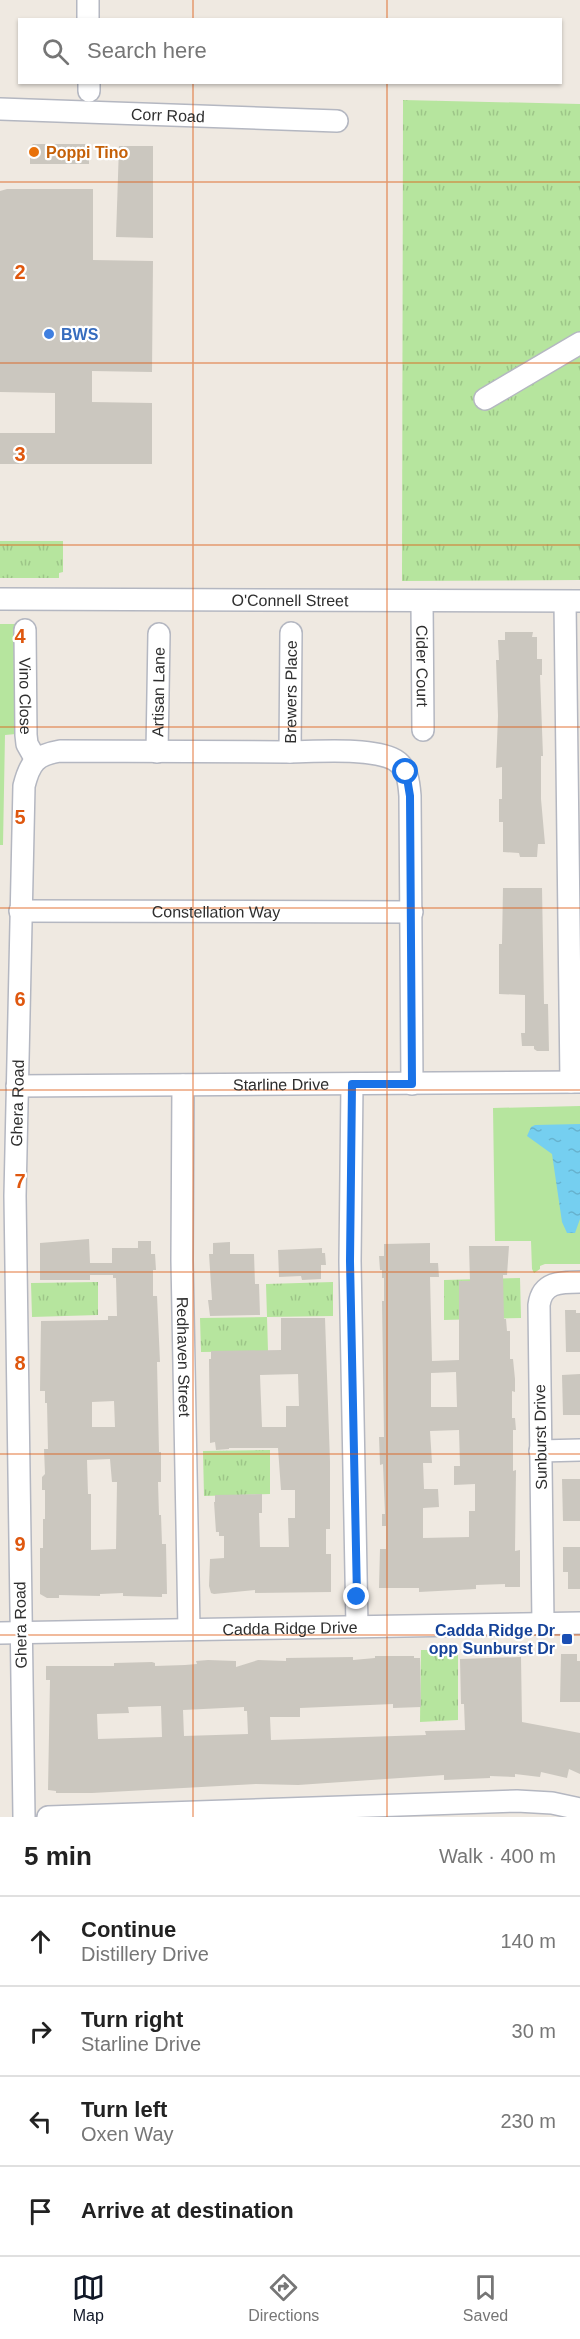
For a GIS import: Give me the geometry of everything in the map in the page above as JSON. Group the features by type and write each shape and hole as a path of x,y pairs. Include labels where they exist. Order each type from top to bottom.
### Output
{"street":[{"path":"88,0 88,18"},
{"name":"Corr Road","path":"0,109 337,121"},
{"path":"485,399 580,343"},
{"name":"O'Connell Street","path":"0,599 573,602"},
{"name":"Cider Court","path":"422,602 423,730"},
{"path":"573,602 575,1082"},
{"name":"Vino Close","path":"25,630 26,735 27,744 36,760"},
{"name":"Brewers Place","path":"290,752 291,633"},
{"name":"Artisan Lane","path":"157,752 159,634"},
{"path":"36,760 45,753 60,751 290,752 363,753 384,756 400,763 406,772 410,796 412,1084"},
{"name":"Ghera Road","path":"24,1817 10,1633 10,1584 15,1196 24,786 28,770 36,760"},
{"name":"Constellation Way","path":"21,911 412,912"},
{"name":"Starline Drive","path":"17,1086 575,1082"},
{"path":"352,1084 350,1261 357,1626"},
{"name":"Redhaven Street","path":"183,1085 182,1260 189,1629"},
{"name":"Sunburst Drive","path":"543,1623 538,1312 540,1297 551,1285 580,1282"},
{"path":"540,1451 580,1450"},
{"name":"Cadda Ridge Drive","path":"10,1633 580,1623"},
{"path":"48,1817 580,1809"}],"green space":[{"path":"403,100 580,104 580,580 402,581"},
{"path":"0,541 63,541 63,572 59,573 59,578 0,578"},
{"path":"0,624 16,624 16,734 5,735 3,845 0,845"},
{"path":"580,1106 580,1264 545,1264 534,1273 531,1241 495,1241 493,1108"},
{"path":"520,1278 521,1318 444,1320 444,1280"},
{"path":"98,1282 98,1315 32,1317 31,1283"},
{"path":"333,1282 333,1316 267,1317 266,1284"},
{"path":"267,1317 268,1351 201,1352 200,1318"},
{"path":"270,1450 270,1494 204,1496 203,1451"},
{"path":"421,1650 458,1650 458,1720 420,1722"}],"water":[{"path":"580,1124 580,1219 575,1233 567,1233 562,1222 552,1154 527,1136 531,1127 535,1125"}],"building":[{"path":"33,144 89,144 89,164 30,164 30,147"},
{"path":"119,146 153,146 153,238 116,237"},
{"path":"7,189 93,189 93,260 153,261 152,372 92,371 92,402 152,403 152,464 0,464 0,433 55,433 55,393 0,392 0,191"},
{"path":"505,632 533,632 532,637 537,637 537,659 542,659 542,675 540,675 543,756 541,756 541,799 545,844 538,844 537,857 520,857 519,853 503,852 503,822 499,822 502,767 496,768 498,716 496,660 499,660 498,640 505,640"},
{"path":"503,888 542,888 544,1004 548,1004 549,1051 537,1051 534,1046 522,1046 521,1033 525,1033 525,995 499,994 499,944 502,944"},
{"path":"89,1239 90,1263 112,1263 112,1248 138,1248 138,1241 151,1241 151,1254 155,1254 153,1296 157,1296 160,1362 157,1362 159,1452 161,1452 161,1482 158,1482 159,1515 161,1515 162,1544 166,1544 167,1594 162,1594 162,1597 123,1596 123,1593 100,1594 100,1596 59,1595 59,1598 47,1598 40,1594 40,1548 43,1548 43,1519 45,1519 45,1490 42,1490 42,1477 45,1474 44,1449 48,1449 47,1403 45,1403 45,1391 40,1391 41,1321 108,1320 108,1316 117,1316 116,1278 113,1278 113,1275 90,1275 90,1280 40,1280 40,1243","holes":["114,1401 115,1427 92,1427 92,1402","110,1459 112,1482 117,1482 116,1549 91,1550 91,1494 88,1494 87,1460"]},
{"path":"230,1242 230,1254 254,1254 255,1284 259,1284 260,1315 210,1316 208,1300 212,1300 209,1254 213,1254 213,1243"},
{"path":"430,1243 430,1263 438,1263 439,1277 430,1277 432,1361 459,1360 459,1281 470,1281 469,1246 509,1246 507,1275 503,1275 504,1319 506,1319 507,1331 510,1331 510,1359 513,1359 515,1379 515,1392 512,1391 512,1418 515,1418 516,1430 513,1430 513,1471 516,1470 515,1551 520,1550 520,1587 505,1587 505,1584 476,1585 476,1589 419,1592 419,1588 379,1588 380,1549 386,1549 386,1526 382,1526 382,1514 385,1514 383,1464 380,1465 379,1437 384,1437 382,1301 384,1301 384,1278 380,1270 379,1256 384,1256 384,1244","holes":["456,1372 457,1407 431,1407 431,1373","459,1430 460,1466 454,1466 454,1485 475,1484 475,1511 469,1511 469,1537 423,1538 423,1508 439,1507 438,1489 424,1489 423,1463 432,1463 430,1431"]},
{"path":"322,1248 326,1265 321,1265 321,1279 302,1280 301,1276 279,1277 278,1250"},
{"path":"565,1310 576,1310 576,1313 580,1313 580,1352 566,1352"},
{"path":"281,1318 325,1318 330,1462 330,1529 326,1529 326,1554 331,1554 331,1592 255,1593 255,1590 214,1594 211,1593 209,1586 210,1559 224,1558 224,1536 219,1536 219,1532 216,1532 215,1495 262,1494 262,1513 259,1513 260,1547 289,1547 288,1518 295,1518 295,1490 281,1490 278,1448 216,1450 215,1442 210,1443 209,1359 211,1359 211,1351 281,1350","holes":["298,1374 299,1406 286,1406 286,1427 262,1427 260,1375"]},
{"path":"580,1374 580,1415 563,1415 562,1375"},
{"path":"562,1479 580,1479 580,1521 563,1521"},
{"path":"563,1547 580,1547 580,1589 568,1589 568,1572 563,1572"},
{"path":"561,1654 577,1654 577,1661 580,1661 580,1702 560,1702"},
{"path":"375,1656 414,1656 414,1658 420,1658 421,1707 393,1708 393,1704 300,1708 300,1717 270,1717 271,1740 426,1735 425,1731 465,1730 464,1704 461,1704 460,1659 521,1657 522,1722 580,1733 580,1774 569,1769 567,1778 541,1772 540,1777 515,1774 515,1777 490,1776 490,1778 444,1780 444,1775 298,1785 256,1784 92,1793 56,1793 56,1791 48,1790 50,1680 46,1680 46,1666 114,1666 114,1663 152,1662 155,1666 185,1665 208,1660 236,1661 236,1667 258,1660 286,1661 286,1658 353,1657 353,1660 375,1658","holes":["161,1706 162,1737 98,1739 97,1714 129,1713 128,1707","244,1707 244,1711 247,1711 248,1734 184,1736 183,1710"]}],"place":[{"name":"Poppi Tino","path":"34,152"},
{"name":"BWS","path":"49,334"},
{"name":"Cadda Ridge Dr opp Sunburst Dr","path":"567,1639"}],"route":[{"path":"357,1597 350,1261 352,1084 412,1084 410,796 406,772"}]}
